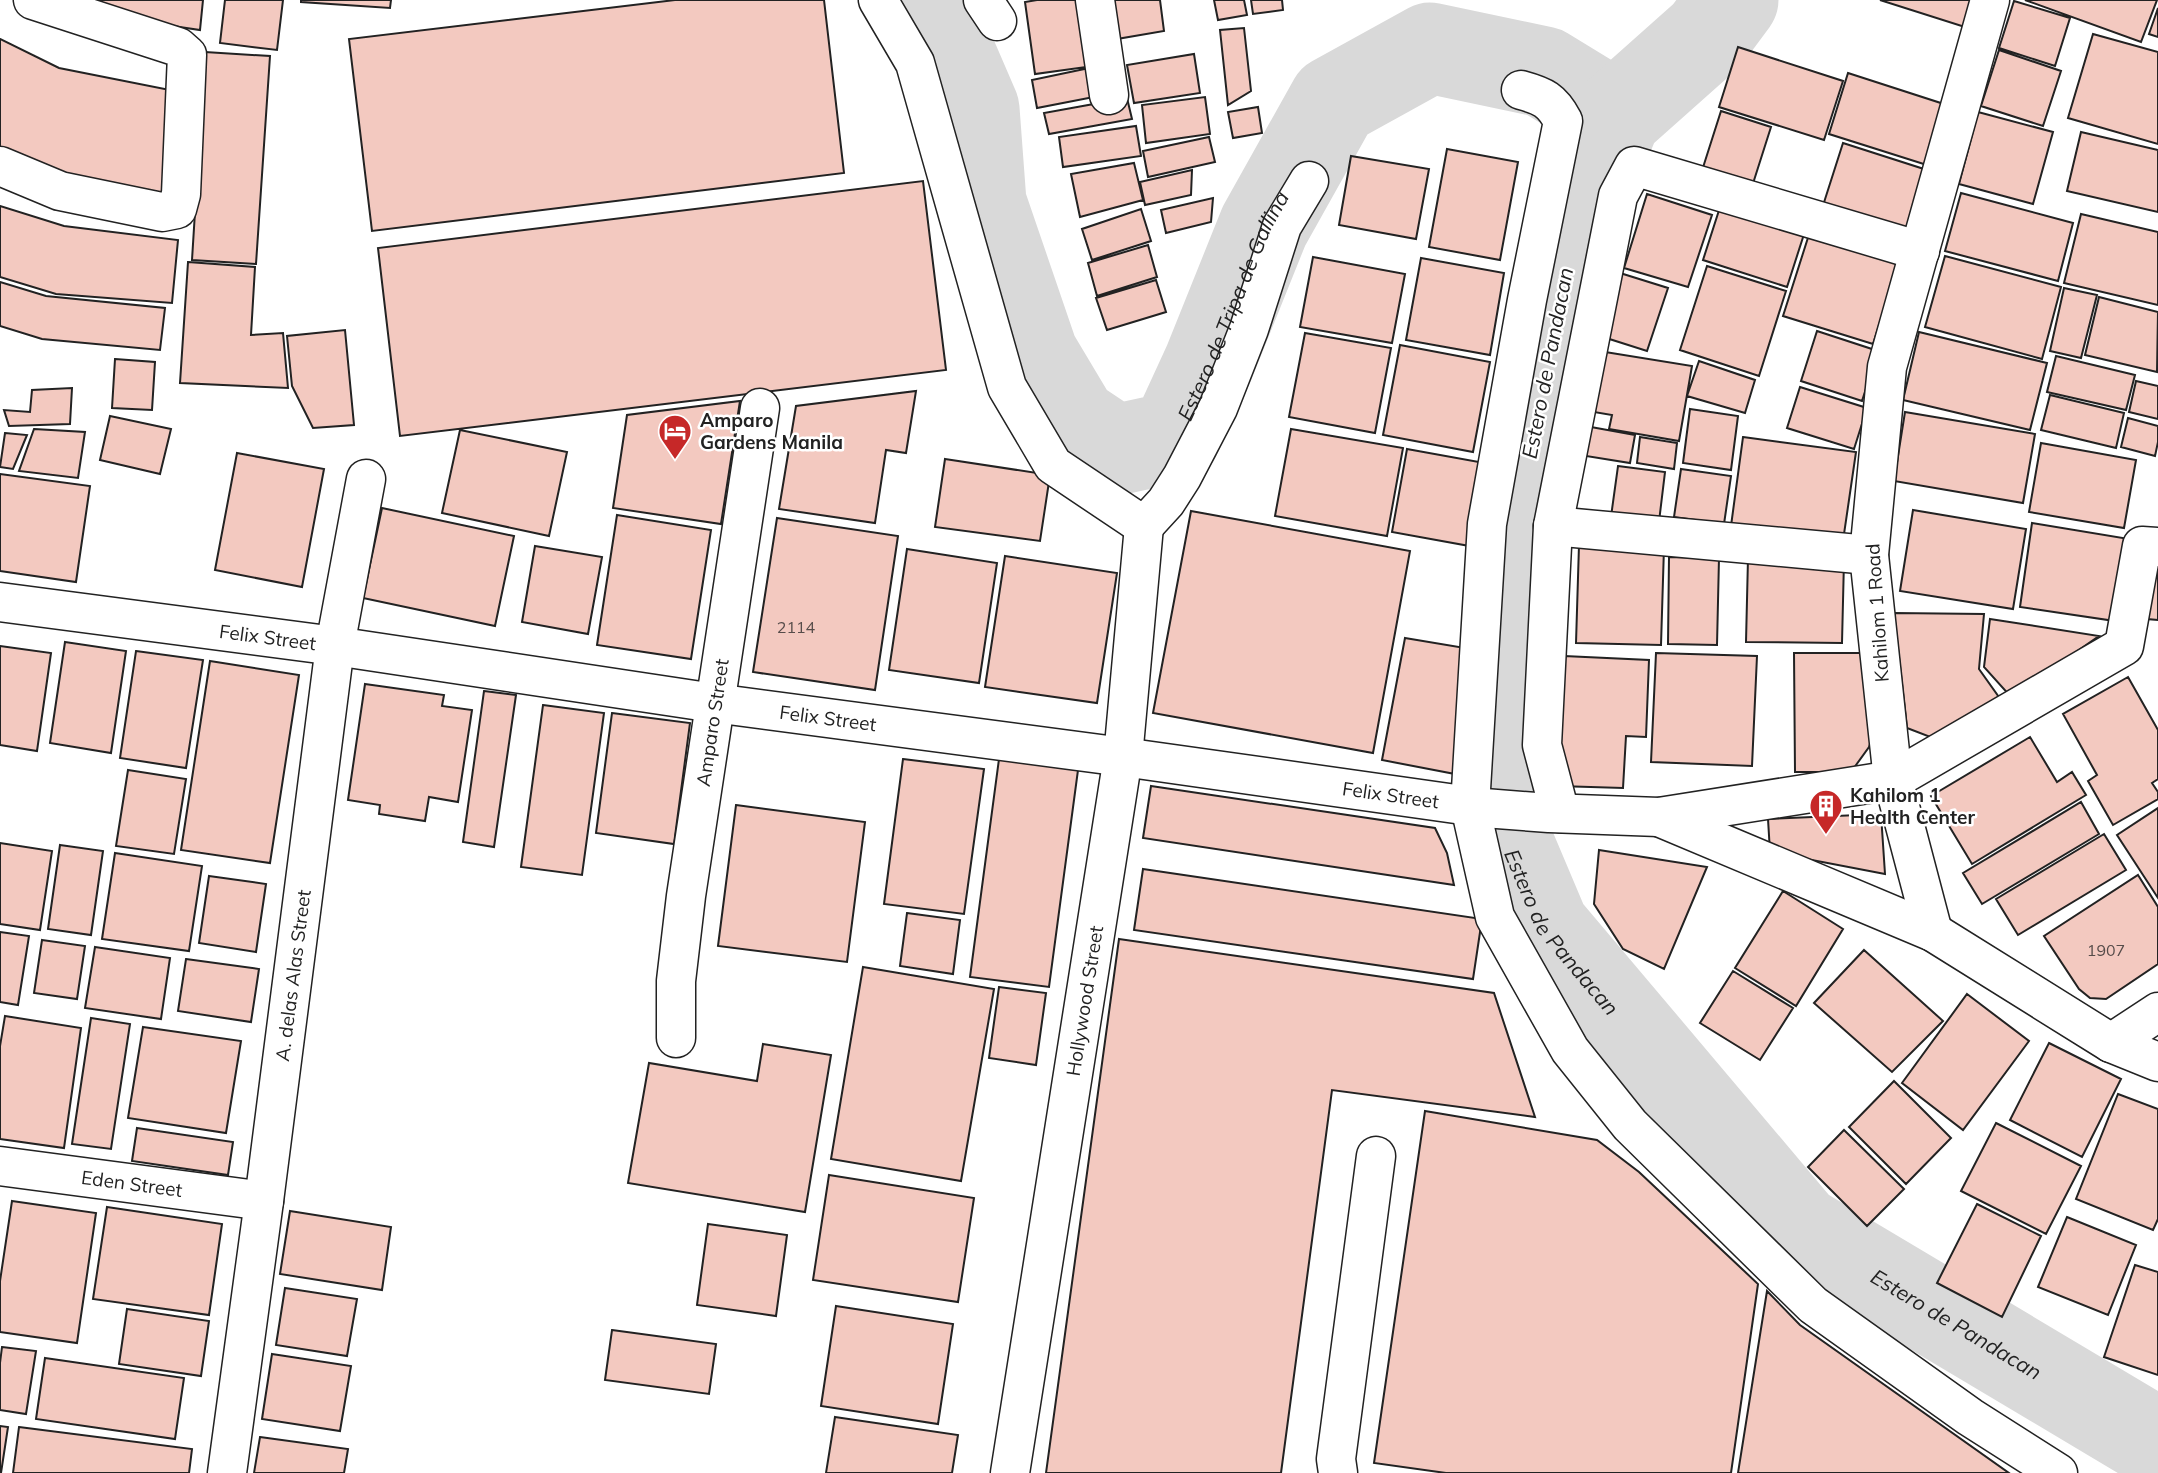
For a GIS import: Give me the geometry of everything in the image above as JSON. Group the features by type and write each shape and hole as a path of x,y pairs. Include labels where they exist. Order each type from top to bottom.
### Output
{"street":[{"path":"0,166 60,191 162,212 177,209 181,194 187,55 178,47 33,0"},
{"path":"878,0 915,63 1007,387 1053,465 1144,526 1166,502 1182,477 1218,408 1249,329 1282,226 1309,181"},
{"path":"1096,0 1109,95"},
{"name":"Kahilom 1 Road","path":"1933,932 1892,780 1869,555 1887,367 1990,0"},
{"path":"1521,90 1549,101 1563,121 1527,300 1487,524 1477,807 1495,917 1570,1050 1630,1125 1813,1305 1970,1417 2059,1473"},
{"path":"1555,813 1542,745 1553,526 1618,196 1634,166 1920,251"},
{"name":"Amparo Street","path":"676,1038 678,969 686,896 760,408"},
{"name":"A. delas Alas Street","path":"227,1473 335,646 366,479"},
{"name":"Hollywood Street","path":"1010,1473 1123,757 1144,526"},
{"path":"1553,526 1869,555"},
{"path":"1892,780 2124,646 2142,547 2158,547"},
{"name":"Felix Street","path":"0,602 335,646 715,703 1477,807 1659,817 1892,780"},
{"name":"Felix Street","path":"1659,817 1933,932"},
{"path":"1933,932 2111,1043 2158,1062"},
{"path":"2111,1043 2158,1012"},
{"path":"1338,1473 1335,1459 1376,1156"},
{"name":"Eden Street","path":"0,1166 264,1201"}],"building":[{"path":"85,0 203,0 200,30 85,13"},
{"path":"225,0 283,0 277,50 220,43"},
{"path":"301,0 391,0 390,8"},
{"path":"675,0 824,0 844,173 372,231 349,39"},
{"path":"1092,0 1101,65 1035,74 1025,2"},
{"path":"1105,0 1160,0 1164,31 1111,40"},
{"path":"1214,0 1244,0 1247,15 1218,20"},
{"path":"1251,0 1282,0 1283,10 1253,14"},
{"path":"1880,0 1977,0 1968,28"},
{"path":"2025,0 2157,0 2141,42"},
{"path":"2014,1 2070,18 2055,66 1999,48"},
{"path":"2158,8 2158,37 2149,34"},
{"path":"1244,28 1251,91 1228,105 1220,30"},
{"path":"2093,34 2158,52 2158,144 2068,118"},
{"path":"0,39 59,68 180,92 163,201 0,158"},
{"path":"1738,47 1843,81 1824,140 1719,107"},
{"path":"1999,50 2061,71 2043,126 1981,106"},
{"path":"205,52 270,56 256,264 192,260"},
{"path":"1194,54 1200,93 1134,103 1127,65"},
{"path":"1094,67 1099,96 1037,108 1032,80"},
{"path":"1848,73 1950,106 1930,166 1829,134"},
{"path":"1205,97 1210,134 1146,143 1142,105"},
{"path":"1127,98 1132,119 1049,134 1044,113"},
{"path":"1258,107 1262,133 1233,138 1228,112"},
{"path":"1721,111 1771,127 1749,196 1699,180"},
{"path":"1978,112 2053,132 2033,204 1959,184"},
{"path":"1136,126 1141,156 1063,167 1059,137"},
{"path":"2081,132 2158,150 2158,212 2067,191"},
{"path":"1209,137 1215,162 1148,177 1143,151"},
{"path":"1843,143 1927,170 1903,245 1819,218"},
{"path":"1447,149 1518,162 1500,260 1429,247"},
{"path":"1351,156 1429,169 1416,239 1339,225"},
{"path":"1134,163 1143,200 1080,217 1071,174"},
{"path":"1192,170 1191,195 1145,205 1140,182"},
{"path":"923,181 946,370 400,436 378,248"},
{"path":"1961,193 2073,223 2058,281 1945,251"},
{"path":"1647,194 1712,215 1688,287 1624,268"},
{"path":"1213,198 1211,222 1166,233 1161,210"},
{"path":"1722,201 1806,228 1787,287 1703,260"},
{"path":"0,206 64,226 178,240 172,303 56,294 0,277"},
{"path":"1141,209 1151,241 1092,260 1082,229"},
{"path":"2081,214 2158,232 2158,305 2064,283"},
{"path":"1813,222 1903,250 1873,344 1783,316"},
{"path":"1148,245 1157,277 1097,296 1088,263"},
{"path":"1945,256 2061,287 2042,359 1925,327"},
{"path":"1313,257 1405,274 1392,343 1300,327"},
{"path":"1421,258 1504,273 1490,355 1406,340"},
{"path":"188,262 255,267 251,335 283,333 288,388 180,383"},
{"path":"1707,266 1786,291 1759,376 1680,350"},
{"path":"1620,273 1668,288 1647,351 1600,336"},
{"path":"1156,280 1166,312 1107,330 1096,298"},
{"path":"0,282 46,296 165,308 160,350 42,339 0,326"},
{"path":"2064,288 2097,295 2081,358 2050,351"},
{"path":"2099,297 2158,312 2157,372 2085,355"},
{"path":"345,330 354,425 313,428 292,386 287,336"},
{"path":"1817,331 1878,351 1862,401 1801,381"},
{"path":"1919,332 2047,363 2030,430 1903,400"},
{"path":"1305,333 1391,348 1375,433 1289,417"},
{"path":"1400,345 1490,362 1473,452 1383,435"},
{"path":"1599,351 1692,366 1679,441 1609,429 1612,415 1588,411"},
{"path":"2056,356 2135,375 2126,410 2047,392"},
{"path":"115,359 155,362 152,410 112,408"},
{"path":"1699,361 1755,380 1745,413 1687,396"},
{"path":"2136,381 2158,386 2158,419 2129,412"},
{"path":"1800,387 1867,408 1854,449 1787,428"},
{"path":"72,388 70,424 9,426 4,410 30,412 32,390"},
{"path":"916,391 906,453 886,450 875,523 779,509 796,406"},
{"path":"2050,395 2124,413 2116,448 2041,430"},
{"name":"Amparo Gardens Manila","path":"740,401 721,524 613,508 627,415"},
{"path":"1690,409 1738,416 1731,470 1683,463"},
{"path":"1905,412 2035,434 2023,503 1894,481"},
{"path":"110,416 171,429 160,474 100,460"},
{"path":"2128,418 2158,426 2155,456 2121,447"},
{"path":"1591,427 1635,435 1630,463 1586,456"},
{"path":"34,429 85,432 78,478 19,471"},
{"path":"1291,429 1403,448 1387,536 1275,516"},
{"path":"460,430 567,452 549,536 442,513"},
{"path":"5,433 27,435 13,469 0,467"},
{"path":"1640,437 1677,443 1674,469 1637,463"},
{"path":"1743,437 1856,452 1843,541 1731,526"},
{"path":"2041,443 2136,460 2124,528 2029,512"},
{"path":"1407,449 1490,464 1475,547 1392,532"},
{"path":"237,453 324,469 302,587 215,570"},
{"path":"945,459 1050,475 1040,541 935,527"},
{"path":"1618,466 1665,472 1658,530 1610,524"},
{"path":"1681,469 1731,476 1724,524 1674,517"},
{"path":"0,474 90,486 76,582 0,571"},
{"path":"382,508 514,536 495,626 363,598"},
{"path":"1913,510 2026,529 2013,609 1900,591"},
{"path":"1191,511 1410,551 1373,753 1153,713"},
{"path":"617,515 711,530 691,659 597,645"},
{"path":"777,518 898,536 875,690 753,672"},
{"path":"2032,523 2129,539 2115,621 2020,607"},
{"path":"1579,545 1664,547 1661,645 1576,643"},
{"path":"535,546 602,557 588,634 522,622"},
{"path":"907,549 997,563 979,683 889,670"},
{"path":"2158,549 2158,620 2147,619"},
{"path":"1005,556 1117,573 1097,703 985,687"},
{"path":"1669,557 1719,558 1717,645 1668,644"},
{"path":"1748,558 1844,560 1842,643 1746,642"},
{"path":"1894,613 1984,614 1979,669 2001,700 1938,740 1907,728"},
{"path":"1990,619 2099,636 2011,697 1984,667"},
{"path":"1405,638 1477,650 1455,774 1382,760"},
{"path":"65,642 126,651 111,753 50,743"},
{"path":"0,646 51,653 37,751 0,745"},
{"path":"136,651 203,660 186,768 120,758"},
{"path":"1656,653 1757,656 1752,766 1651,762"},
{"path":"1794,653 1874,653 1874,732 1869,747 1851,772 1795,772"},
{"path":"1564,656 1649,660 1646,737 1626,736 1623,788 1558,786"},
{"path":"210,661 299,675 270,863 181,850"},
{"path":"2128,677 2158,730 2158,779 2152,783 2158,792 2158,799 2113,825 2088,781 2097,775 2063,714"},
{"path":"365,684 444,695 442,706 472,710 458,802 429,797 425,821 379,814 380,805 348,800"},
{"path":"484,691 516,695 494,847 463,842"},
{"path":"543,705 604,713 582,875 521,867"},
{"path":"612,713 690,723 674,844 596,833"},
{"path":"2030,737 2057,782 2072,772 2086,795 1972,864 1931,796"},
{"path":"903,759 984,769 964,914 884,904"},
{"path":"999,759 1078,770 1049,987 970,977"},
{"path":"128,770 186,779 174,854 116,846"},
{"path":"1151,786 1435,828 1447,853 1454,885 1143,838"},
{"path":"2081,802 2099,834 1982,904 1963,873"},
{"path":"736,805 865,822 847,962 718,946"},
{"path":"2158,808 2158,898 2117,835"},
{"name":"Kahilom 1 Health Center","path":"1881,814 1885,874 1770,852 1768,819"},
{"path":"2104,834 2126,870 2018,935 1996,899"},
{"path":"0,843 52,851 40,930 0,924"},
{"path":"60,845 103,851 91,935 48,929"},
{"path":"1599,850 1707,867 1664,969 1623,949 1594,904"},
{"path":"115,853 202,866 189,951 102,939"},
{"path":"1143,869 1482,919 1473,979 1134,930"},
{"path":"2138,875 2158,907 2158,964 2106,999 2090,998 2079,989 2044,936"},
{"path":"209,876 266,884 256,952 199,943"},
{"path":"1783,891 1843,929 1796,1006 1735,968"},
{"path":"907,913 960,920 953,974 900,966"},
{"path":"0,932 29,936 18,1005 0,1002"},
{"path":"1119,939 1494,993 1535,1117 1332,1090 1281,1473 1046,1473"},
{"path":"42,940 85,946 77,999 34,993"},
{"path":"95,947 170,958 161,1019 85,1008"},
{"path":"1864,950 1943,1021 1892,1072 1814,1003"},
{"path":"186,959 259,969 251,1022 178,1011"},
{"path":"863,967 994,989 961,1181 831,1159"},
{"path":"1733,971 1793,1008 1760,1060 1700,1023"},
{"path":"999,987 1046,993 1036,1065 989,1058"},
{"path":"1967,994 2029,1041 1963,1130 1902,1083"},
{"path":"5,1016 81,1028 64,1148 0,1139 0,1046"},
{"path":"91,1018 130,1024 111,1149 72,1144"},
{"path":"143,1027 241,1041 226,1133 128,1118"},
{"path":"2049,1043 2121,1079 2082,1157 2010,1120"},
{"path":"763,1044 831,1055 805,1212 628,1183 649,1063 757,1081"},
{"path":"1894,1081 1951,1138 1906,1184 1849,1127"},
{"path":"2118,1094 2158,1109 2158,1219 2153,1230 2076,1199"},
{"path":"1425,1111 1597,1140 1639,1172 1758,1284 1731,1473 1446,1473 1374,1463"},
{"path":"1996,1123 2081,1166 2046,1234 1961,1191"},
{"path":"137,1128 233,1142 228,1175 132,1161"},
{"path":"1844,1130 1904,1189 1867,1226 1808,1167"},
{"path":"829,1175 974,1198 958,1302 813,1280"},
{"path":"12,1201 96,1213 77,1343 0,1332 0,1281"},
{"path":"1977,1204 2041,1236 2002,1317 1937,1283"},
{"path":"107,1207 222,1224 209,1315 93,1299"},
{"path":"290,1211 391,1227 382,1290 280,1274"},
{"path":"2067,1217 2136,1245 2108,1315 2038,1287"},
{"path":"708,1224 787,1235 776,1316 697,1305"},
{"path":"2135,1265 2158,1272 2158,1375 2104,1357"},
{"path":"285,1288 357,1299 347,1356 276,1345"},
{"path":"1767,1291 1800,1325 2009,1473 1738,1473"},
{"path":"836,1306 953,1324 938,1424 821,1406"},
{"path":"127,1309 209,1321 201,1376 119,1364"},
{"path":"612,1330 716,1344 709,1394 605,1380"},
{"path":"2,1347 36,1351 26,1414 0,1410"},
{"path":"272,1354 351,1366 340,1431 262,1419"},
{"path":"45,1358 184,1378 175,1439 36,1419"},
{"path":"835,1417 958,1435 952,1473 826,1473"},
{"path":"0,1426 8,1427 1,1473 0,1473"},
{"path":"19,1427 192,1449 189,1473 13,1473"},
{"path":"260,1437 348,1449 344,1473 254,1473"}],"waterway":[{"name":"Estero de Tripa de Gallina","path":"927,0 974,109 981,203 1033,355 1073,422 1115,450 1175,437 1209,363 1264,226 1334,101 1430,48 1544,72 1616,116"},
{"name":"Estero de Pandacan","path":"1733,0 1707,35 1616,116 1575,215 1523,489 1503,831 1544,928 1799,1230 2158,1444"}],"place":[{"name":"Amparo Gardens Manila","path":"675,461"},
{"name":"Kahilom 1 Health Center","path":"1826,836"}]}
